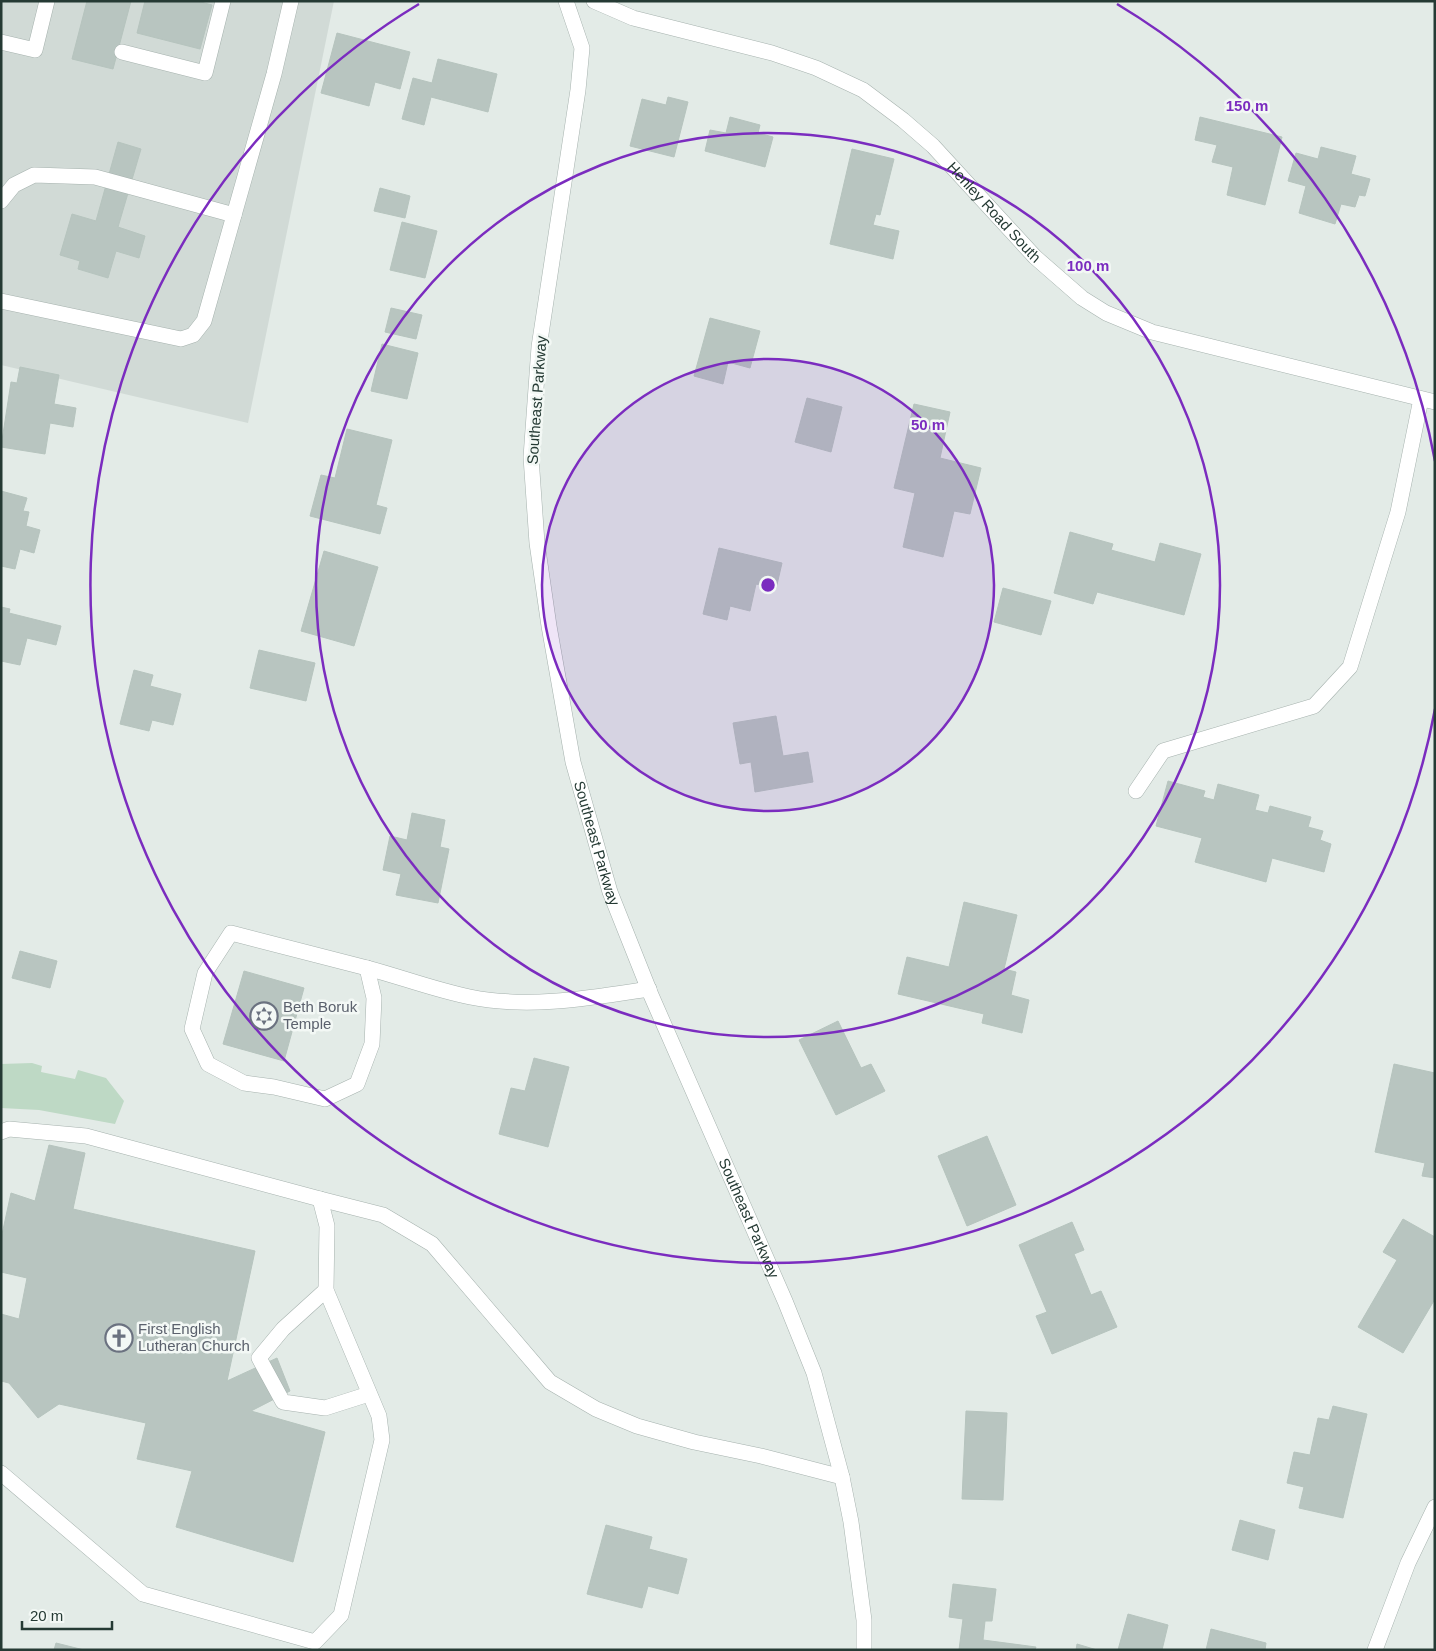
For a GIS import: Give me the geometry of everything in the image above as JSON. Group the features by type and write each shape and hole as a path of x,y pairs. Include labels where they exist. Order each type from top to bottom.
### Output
{"street":[{"path":"1,42 35,50 47,1"},
{"path":"122,52 205,73 222,1"},
{"path":"1,301 181,339 193,335 204,321 274,74 292,1"},
{"name":"Southeast Parkway","path":"566,1 582,48 578,90 539,347 530,456 536,543 573,762 610,892 649,989 785,1301 814,1373 842,1477 851,1522 864,1620 864,1650"},
{"name":"Henley Road South","path":"594,1 632,18 772,53 816,68 863,90 903,120 933,146 970,184 1035,257 1082,298 1106,313 1152,332 1428,401"},
{"path":"1,201 14,185 34,175 95,177 234,215"},
{"path":"1136,791 1163,751 1314,706 1350,667 1398,512 1428,401"},
{"path":"367,968 374,998 372,1044 357,1084 325,1099 274,1087 244,1083 208,1064 192,1029 205,973 231,933 367,968 471,997 522,1002 577,1001 649,989"},
{"path":"1,1132 9,1129 86,1136 320,1200 383,1215 432,1244 550,1382 596,1409 637,1426 694,1442 761,1456 842,1477"},
{"path":"1,1472 142,1594 315,1642 340,1615 382,1440 379,1416 326,1290 327,1226 320,1200"},
{"path":"326,1290 283,1328 259,1358 282,1402 326,1408 369,1394"},
{"path":"1375,1650 1408,1563 1435,1507"}],"shaded area":[{"path":"1,1 334,1 248,423 1,365"}],"green space":[{"path":"32,1063 42,1066 41,1072 75,1079 78,1070 106,1078 124,1101 115,1124 39,1110 1,1108 1,1064"}],"building":[{"path":"87,1 131,1 113,69 72,59"},
{"path":"145,1 197,1 212,5 200,49 137,33"},
{"path":"337,33 410,52 400,89 375,82 369,106 321,93"},
{"path":"438,59 497,74 488,112 431,97 424,125 402,119 413,78 432,83"},
{"path":"668,97 688,102 674,157 630,146 642,99 666,105"},
{"path":"730,117 760,125 758,133 773,137 765,167 705,151 710,130 726,133"},
{"path":"1200,117 1282,137 1265,205 1227,195 1233,167 1212,162 1217,145 1195,140"},
{"path":"118,142 141,149 118,227 145,236 139,258 116,251 108,278 78,269 80,261 60,255 72,214 96,221"},
{"path":"1321,147 1356,156 1351,174 1370,179 1365,196 1359,195 1355,207 1341,204 1335,224 1299,213 1306,186 1288,181 1296,153 1318,159"},
{"path":"852,149 894,159 880,215 876,214 873,225 899,231 893,259 830,244"},
{"path":"380,188 410,196 405,218 374,211"},
{"path":"402,222 437,231 425,278 390,270"},
{"path":"391,308 422,315 416,339 385,332"},
{"path":"710,318 760,331 750,368 728,362 723,384 694,376"},
{"path":"382,344 418,353 407,399 371,391"},
{"path":"20,367 59,375 54,404 76,408 73,427 50,423 45,454 1,447 11,382 17,383"},
{"path":"807,398 842,407 831,452 795,442"},
{"path":"914,404 950,412 940,458 981,468 970,514 954,511 943,557 903,547 915,493 894,488"},
{"path":"347,429 392,440 376,505 387,508 380,534 310,516 321,475 335,478"},
{"path":"1,491 27,498 23,511 29,512 26,526 40,530 34,553 20,549 15,569 1,566"},
{"path":"1070,532 1113,544 1111,550 1155,562 1160,543 1201,554 1184,615 1097,592 1093,604 1054,593"},
{"path":"719,548 782,563 776,589 756,584 750,611 730,606 727,620 703,614"},
{"path":"324,551 378,567 354,646 301,631"},
{"path":"1003,588 1051,601 1041,635 994,622"},
{"path":"1,607 10,609 9,613 61,626 56,645 27,638 20,665 1,661"},
{"path":"259,650 315,663 306,701 250,688"},
{"path":"134,670 153,675 150,686 181,694 173,725 152,720 149,731 120,724"},
{"path":"776,716 783,756 808,752 813,782 755,792 751,762 740,764 733,723"},
{"path":"1168,781 1205,791 1203,797 1214,800 1218,784 1259,795 1255,810 1268,813 1270,806 1311,817 1308,827 1323,831 1320,840 1331,844 1324,872 1272,858 1266,882 1195,862 1202,838 1156,826"},
{"path":"412,813 445,820 440,847 449,849 438,903 396,895 401,874 383,870 390,836 407,840"},
{"path":"964,902 1017,915 1004,969 1016,972 1011,995 1029,1000 1022,1033 982,1023 984,1014 898,994 907,957 949,967"},
{"path":"20,951 57,961 50,988 12,978"},
{"name":"Beth Boruk Temple","path":"244,971 304,988 284,1061 223,1044"},
{"path":"838,1021 861,1068 871,1064 885,1091 836,1115 799,1040"},
{"path":"534,1058 569,1067 548,1147 499,1134 511,1088 525,1091"},
{"path":"1394,1064 1435,1073 1435,1178 1422,1176 1425,1163 1375,1152"},
{"path":"987,1136 1016,1205 967,1226 938,1156"},
{"name":"First English Lutheran Church","path":"49,1145 85,1153 73,1209 255,1251 227,1381 277,1358 290,1391 251,1411 325,1432 293,1562 176,1527 192,1471 137,1459 146,1423 59,1404 38,1418 9,1383 1,1381 1,1314 19,1319 27,1278 1,1272 1,1239 11,1193 35,1201"},
{"path":"1403,1219 1435,1237 1435,1299 1403,1353 1358,1327 1397,1260 1383,1252"},
{"path":"1072,1222 1084,1250 1074,1254 1091,1295 1101,1291 1117,1327 1052,1354 1036,1316 1047,1312 1019,1245"},
{"path":"1333,1406 1367,1414 1343,1518 1299,1508 1304,1487 1287,1483 1294,1452 1310,1455 1318,1418 1329,1420"},
{"path":"966,1411 1007,1413 1003,1500 962,1499"},
{"path":"1240,1520 1275,1530 1268,1560 1232,1550"},
{"path":"606,1525 652,1537 649,1549 687,1559 678,1594 648,1586 642,1608 587,1594"},
{"path":"953,1584 996,1589 992,1621 985,1621 983,1640 1036,1647 1035,1650 959,1650 963,1619 949,1617"},
{"path":"1128,1614 1168,1625 1162,1650 1118,1650"},
{"path":"1211,1629 1266,1643 1265,1650 1206,1650"},
{"path":"56,1643 84,1650 54,1650"},
{"path":"1077,1644 1097,1650 1076,1650"}],"place":[{"name":"Beth Boruk Temple","path":"264,1016"},
{"name":"First English Lutheran Church","path":"119,1338"}]}
